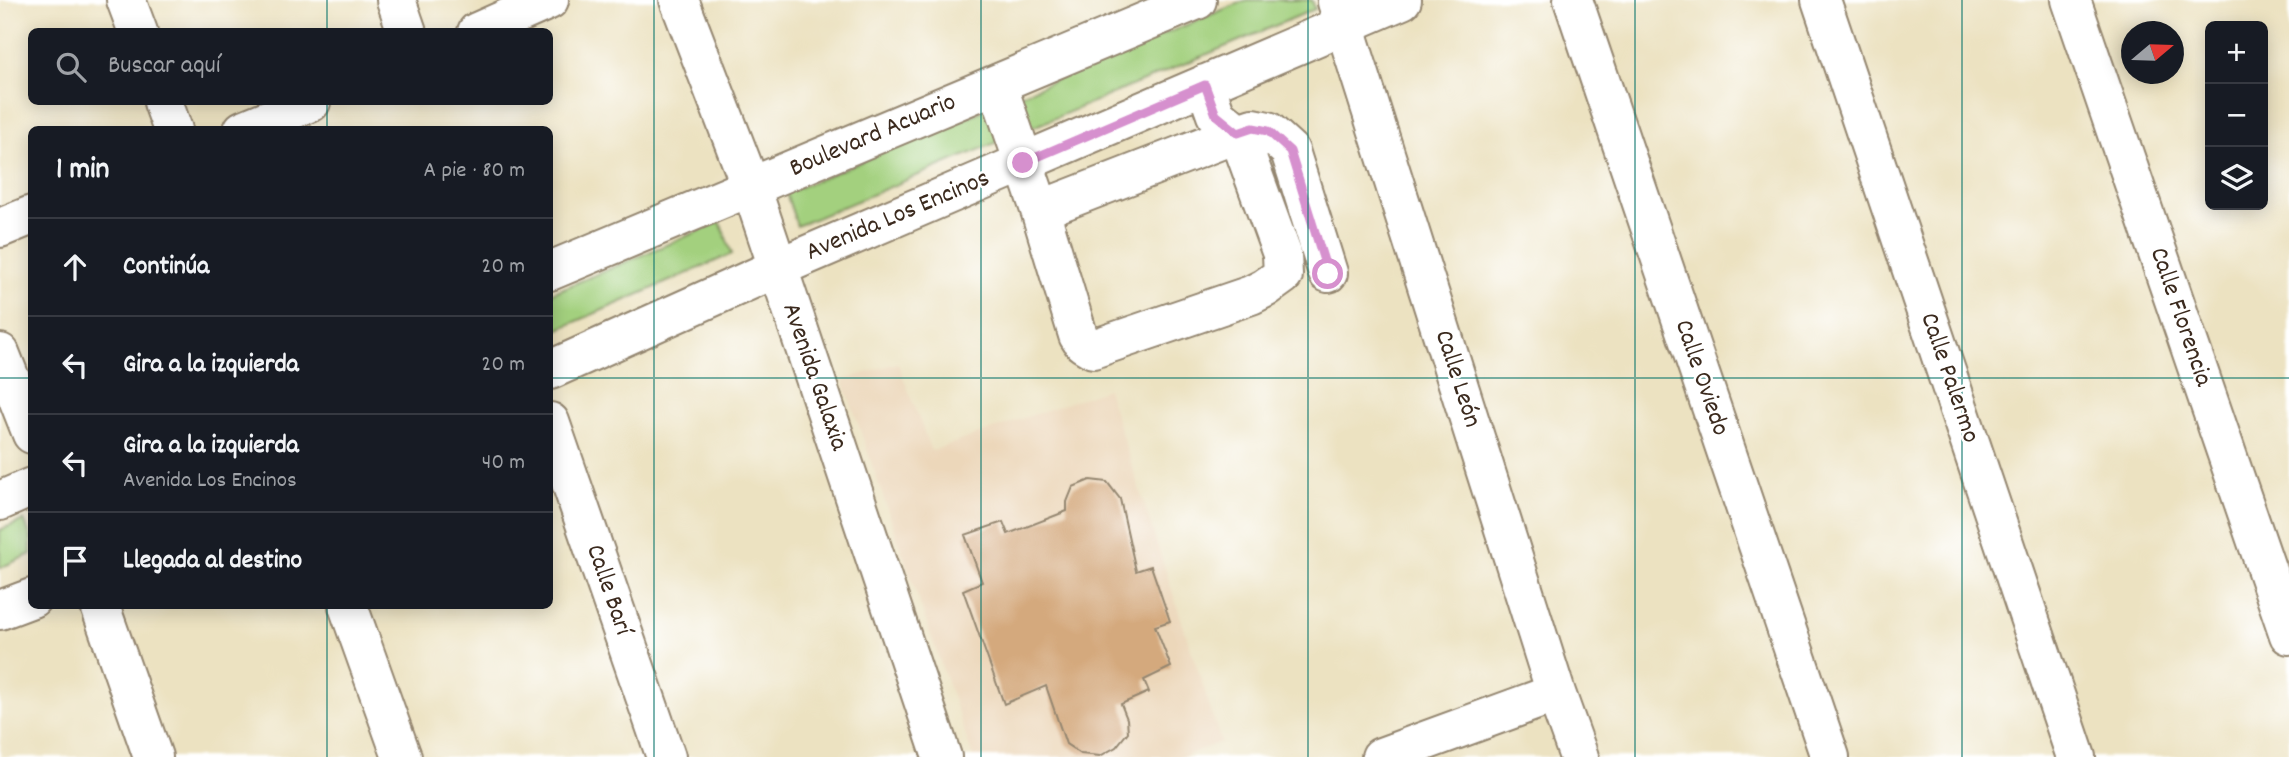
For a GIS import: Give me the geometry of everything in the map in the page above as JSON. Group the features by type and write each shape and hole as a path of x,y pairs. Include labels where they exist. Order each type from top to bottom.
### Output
{"street":[{"path":"126,0 136,28"},
{"path":"396,0 406,28"},
{"path":"486,28 549,0"},
{"name":"Avenida Galaxia","path":"680,0 751,187 942,757"},
{"name":"Boulevard Acuario","path":"553,270 1197,0"},
{"name":"Avenida Los Encinos","path":"553,369 777,268 1205,85 1340,12 1402,0"},
{"name":"Calle Oviedo","path":"1573,0 1830,757"},
{"name":"Calle Palermo","path":"1821,0 2076,757"},
{"name":"Calle Florencia","path":"2071,0 2289,635"},
{"name":"Calle León","path":"1340,12 1556,693 1579,757"},
{"path":"997,84 1040,210 1078,335 1083,343 1093,349 1251,295 1283,275 1282,254 1238,133 1216,115 1205,85"},
{"path":"164,105 172,126"},
{"path":"253,126 304,105"},
{"path":"1040,210 1238,133 1253,128 1268,131 1290,151 1328,274"},
{"path":"0,228 28,217"},
{"path":"0,354 28,425"},
{"name":"Calle Barí","path":"553,431 666,757"},
{"path":"0,501 28,489"},
{"path":"0,610 28,600"},
{"path":"101,609 153,757"},
{"path":"349,609 402,757"},
{"path":"1381,757 1556,693"}],"shaded area":[{"path":"898,363 931,451 1107,389 1221,742 1182,757 973,757 843,380"}],"green space":[{"path":"1246,0 1312,0 1315,9 797,226 786,193"},
{"path":"720,222 732,254 553,332 553,293"},
{"path":"24,520 28,530 28,555 0,568 0,530"}],"building":[{"path":"1090,480 1107,482 1120,499 1136,571 1151,566 1170,621 1155,626 1171,667 1144,680 1149,692 1121,704 1127,719 1128,732 1116,747 1100,756 1081,754 1066,744 1046,686 1004,704 963,590 982,582 965,535 1003,522 1008,534 1067,511 1067,502 1073,487"}],"route":[{"path":"1023,163 1205,85 1216,115 1238,133 1253,128 1268,131 1290,151 1328,274"}]}
